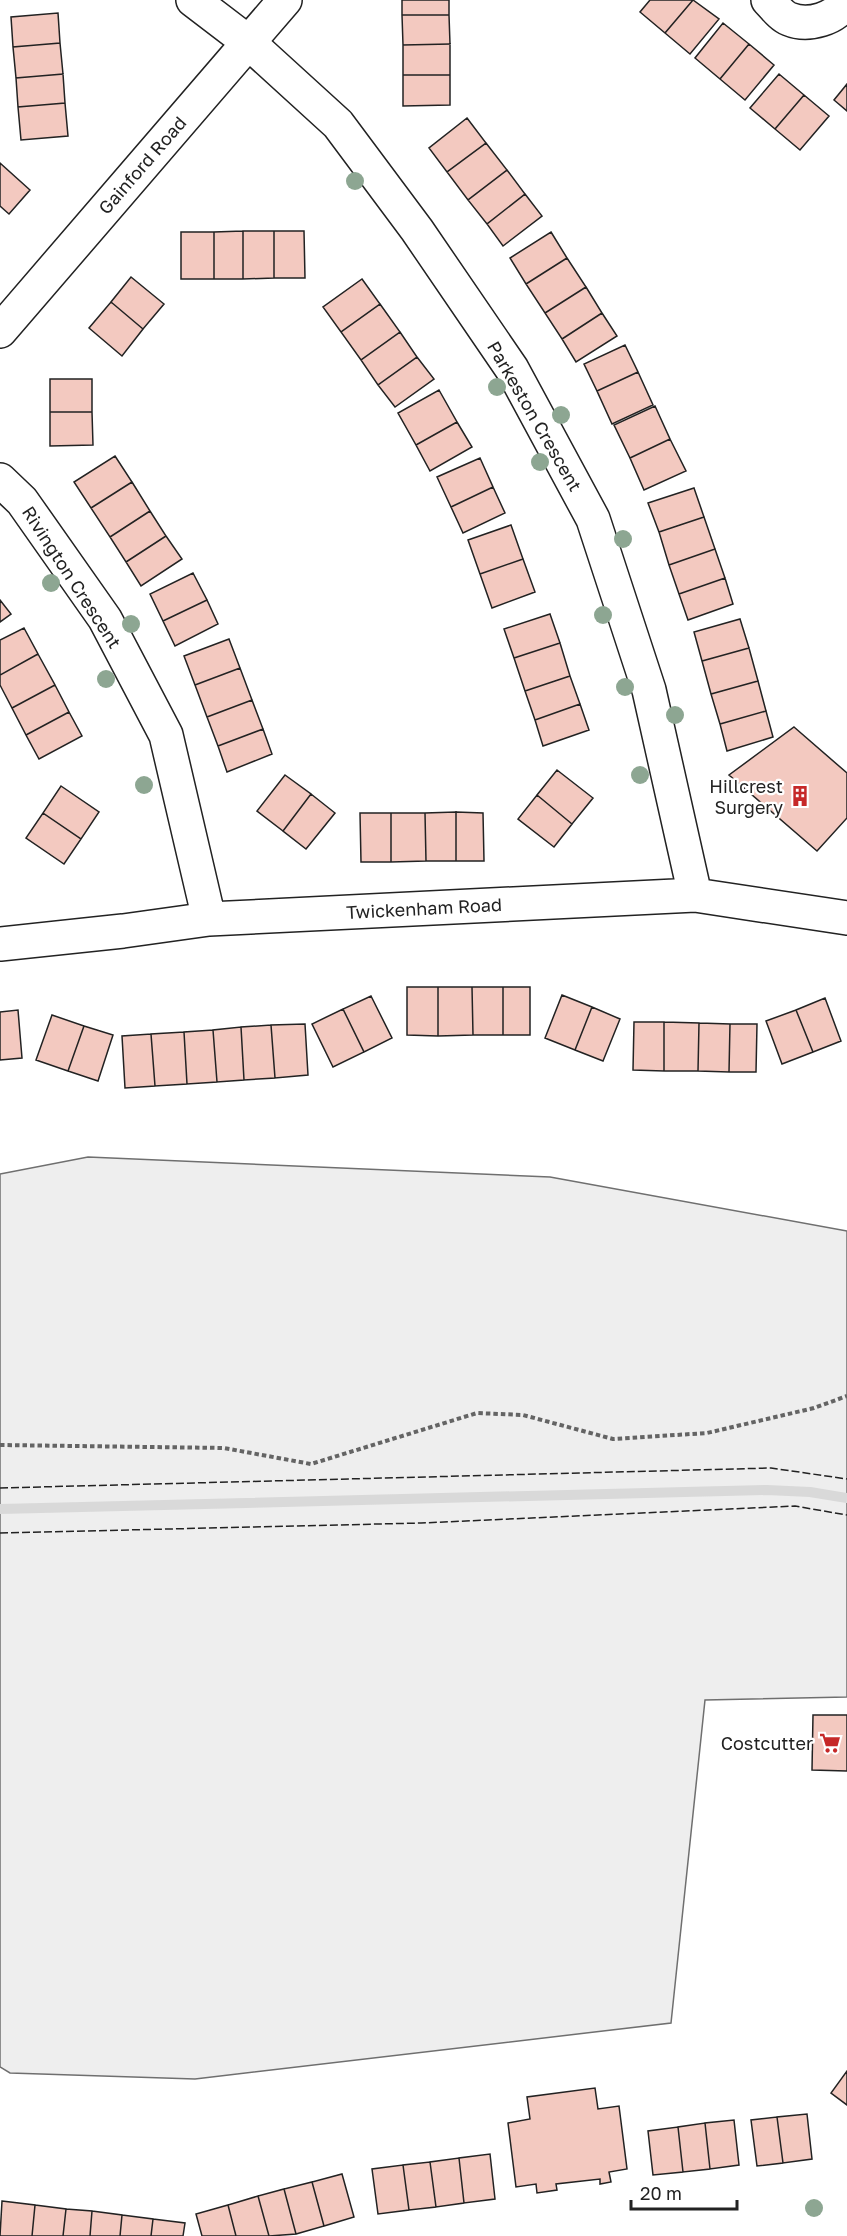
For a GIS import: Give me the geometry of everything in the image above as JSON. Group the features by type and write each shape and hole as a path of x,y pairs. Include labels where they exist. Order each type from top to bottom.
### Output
{"street":[{"name":"Parkeston Crescent","path":"193,0 248,42 338,124 417,230 512,369 593,519 649,690 695,895"},
{"name":"Gainford Road","path":"0,331 285,0"},
{"path":"768,0 788,19 817,22 842,8 846,0"},
{"name":"Rivington Crescent","path":"0,480 22,501 105,619 166,735 209,919"},
{"name":"Twickenham Road","path":"0,944 209,919 695,895 847,918"}],"path":[{"path":"0,1445 224,1448 311,1464 477,1413 523,1414 613,1439 707,1432 814,1408 847,1396"}],"shaded area":[{"path":"88,1157 550,1177 847,1231 847,1697 705,1700 671,2023 195,2079 10,2073 0,2067 0,1174"}],"building":[{"path":"402,0 449,0 449,15 402,15"},
{"path":"650,0 693,0 665,33 640,12"},
{"path":"693,0 719,19 690,54 665,33"},
{"path":"58,13 60,43 13,47 11,17"},
{"path":"402,15 449,15 450,44 403,45"},
{"path":"723,23 749,44 720,79 695,58"},
{"path":"60,43 63,74 16,78 13,47"},
{"path":"450,44 450,75 403,75 403,45"},
{"path":"749,44 774,65 745,100 720,79"},
{"path":"63,74 65,103 18,107 16,78"},
{"path":"779,74 804,95 775,129 750,108"},
{"path":"403,75 450,75 450,105 403,106"},
{"path":"847,84 847,111 834,100"},
{"path":"804,95 829,116 800,150 775,129"},
{"path":"65,103 68,136 21,140 18,107"},
{"path":"467,118 486,143 447,172 429,148"},
{"path":"486,143 507,170 468,200 447,172"},
{"path":"0,163 30,190 9,214 0,206"},
{"path":"507,170 525,194 487,224 468,200"},
{"path":"525,194 542,216 503,246 487,224"},
{"path":"243,231 274,231 274,278 243,279"},
{"path":"243,231 243,279 214,279 214,232"},
{"path":"274,231 304,231 305,278 274,278"},
{"path":"181,232 214,232 214,279 181,279"},
{"path":"551,232 567,258 526,284 510,258"},
{"path":"567,258 586,287 545,313 526,284"},
{"path":"131,277 164,304 143,329 111,302"},
{"path":"362,279 380,304 341,332 323,307"},
{"path":"586,287 602,313 562,339 545,313"},
{"path":"111,302 143,329 122,356 89,328"},
{"path":"380,304 400,332 361,360 341,332"},
{"path":"602,313 617,336 576,362 562,339"},
{"path":"400,332 417,357 378,385 361,360"},
{"path":"625,345 638,372 597,391 584,364"},
{"path":"417,357 434,379 395,407 378,385"},
{"path":"638,372 653,405 612,424 597,391"},
{"path":"50,379 92,379 92,412 50,412"},
{"path":"439,390 457,422 416,445 398,413"},
{"path":"655,406 670,439 630,458 614,425"},
{"path":"50,412 92,412 93,445 50,446"},
{"path":"457,422 472,447 430,471 416,445"},
{"path":"670,439 686,471 644,490 630,458"},
{"path":"115,456 132,482 91,508 74,482"},
{"path":"480,458 493,487 451,507 437,477"},
{"path":"132,482 150,511 110,537 91,508"},
{"path":"493,487 505,513 463,533 451,507"},
{"path":"694,488 704,517 659,532 648,503"},
{"path":"150,511 166,536 126,562 110,537"},
{"path":"704,517 715,549 669,565 659,532"},
{"path":"511,525 523,559 480,574 468,540"},
{"path":"166,536 182,559 141,586 126,562"},
{"path":"715,549 725,578 679,594 669,565"},
{"path":"523,559 535,592 492,608 480,574"},
{"path":"193,573 207,600 163,621 150,594"},
{"path":"725,578 733,604 688,620 679,594"},
{"path":"0,600 11,614 0,622"},
{"path":"207,600 218,624 175,646 163,621"},
{"path":"550,614 560,643 514,658 504,629"},
{"path":"740,619 749,648 702,661 694,632"},
{"path":"24,628 38,654 0,675 0,640"},
{"path":"229,639 240,668 195,685 184,656"},
{"path":"560,643 570,676 525,691 514,658"},
{"path":"749,648 758,681 711,694 702,661"},
{"path":"38,654 55,685 12,708 0,685 0,675"},
{"path":"240,668 252,700 207,717 195,685"},
{"path":"570,676 580,704 535,720 525,691"},
{"path":"758,681 766,711 720,724 711,694"},
{"path":"55,685 69,712 26,735 12,708"},
{"path":"252,700 263,729 218,746 207,717"},
{"path":"580,704 589,730 543,746 535,720"},
{"path":"766,711 773,737 727,751 720,724"},
{"path":"69,712 82,736 39,759 26,735"},
{"name":"Hillcrest Surgery","path":"794,727 847,773 847,818 817,851 729,775"},
{"path":"263,729 272,754 227,772 218,746"},
{"path":"557,770 593,798 572,824 537,795"},
{"path":"285,775 311,794 283,831 257,811"},
{"path":"61,786 99,812 81,839 43,813"},
{"path":"311,794 335,813 306,849 283,831"},
{"path":"537,795 572,824 554,847 518,819"},
{"path":"456,812 483,813 484,861 456,861"},
{"path":"456,812 456,861 426,861 425,813"},
{"path":"43,813 81,839 64,864 26,838"},
{"path":"360,813 391,813 391,862 361,862"},
{"path":"391,813 425,813 426,861 391,862"},
{"path":"407,987 438,987 438,1036 407,1035"},
{"path":"438,987 472,987 473,1035 438,1036"},
{"path":"472,987 503,987 503,1035 473,1035"},
{"path":"503,987 530,987 530,1035 503,1035"},
{"path":"562,995 592,1007 575,1050 545,1038"},
{"path":"371,996 392,1038 364,1052 343,1009"},
{"path":"825,998 841,1041 813,1052 796,1010"},
{"path":"592,1007 620,1019 603,1061 575,1050"},
{"path":"343,1009 364,1052 333,1067 312,1024"},
{"path":"18,1010 22,1058 0,1060 0,1012"},
{"path":"796,1010 813,1052 782,1064 766,1021"},
{"path":"52,1015 84,1026 68,1071 36,1060"},
{"path":"634,1022 664,1022 664,1071 633,1070"},
{"path":"664,1022 699,1023 698,1071 664,1071"},
{"path":"699,1023 730,1024 729,1072 698,1071"},
{"path":"305,1024 308,1075 275,1078 271,1025"},
{"path":"730,1024 757,1024 756,1072 729,1072"},
{"path":"271,1025 275,1078 244,1080 241,1027"},
{"path":"84,1026 113,1035 98,1081 68,1071"},
{"path":"241,1027 244,1080 217,1082 213,1030"},
{"path":"213,1030 217,1082 187,1084 184,1032"},
{"path":"184,1032 187,1084 155,1086 151,1034"},
{"path":"151,1034 155,1086 125,1088 122,1036"},
{"name":"Costcutter","path":"813,1715 847,1715 847,1771 812,1770"},
{"path":"847,2071 847,2105 831,2093"},
{"path":"595,2088 598,2109 619,2106 627,2169 609,2172 611,2182 600,2184 600,2179 556,2184 557,2190 537,2193 536,2184 516,2187 508,2123 530,2119 527,2097"},
{"path":"807,2114 812,2159 783,2163 777,2117"},
{"path":"777,2117 783,2163 757,2166 751,2120"},
{"path":"734,2120 739,2165 710,2169 705,2123"},
{"path":"705,2123 710,2169 683,2172 678,2127"},
{"path":"678,2127 683,2172 653,2175 648,2131"},
{"path":"490,2154 495,2199 464,2203 459,2158"},
{"path":"459,2158 464,2203 436,2207 430,2162"},
{"path":"430,2162 436,2207 409,2210 403,2165"},
{"path":"403,2165 409,2210 378,2214 372,2169"},
{"path":"342,2174 354,2217 324,2226 312,2182"},
{"path":"312,2182 324,2226 296,2234 284,2189"},
{"path":"284,2189 296,2234 269,2236 258,2196"},
{"path":"258,2196 269,2236 236,2236 228,2205"},
{"path":"2,2201 35,2205 32,2236 0,2236"},
{"path":"35,2205 66,2209 63,2236 32,2236"},
{"path":"228,2205 236,2236 202,2236 196,2214"},
{"path":"66,2209 92,2211 90,2236 63,2236"},
{"path":"92,2211 122,2215 120,2236 90,2236"},
{"path":"122,2215 153,2219 151,2236 120,2236"},
{"path":"153,2219 185,2223 183,2236 151,2236"}],"waterway":[{"path":"0,1509 767,1490 810,1492 847,1498"}],"fence":[{"path":"0,1488 771,1468 847,1479"},
{"path":"0,1533 421,1523 795,1506 847,1515"}],"place":[{"name":"Hillcrest Surgery","path":"800,796"},
{"name":"Costcutter","path":"830,1743"}]}
